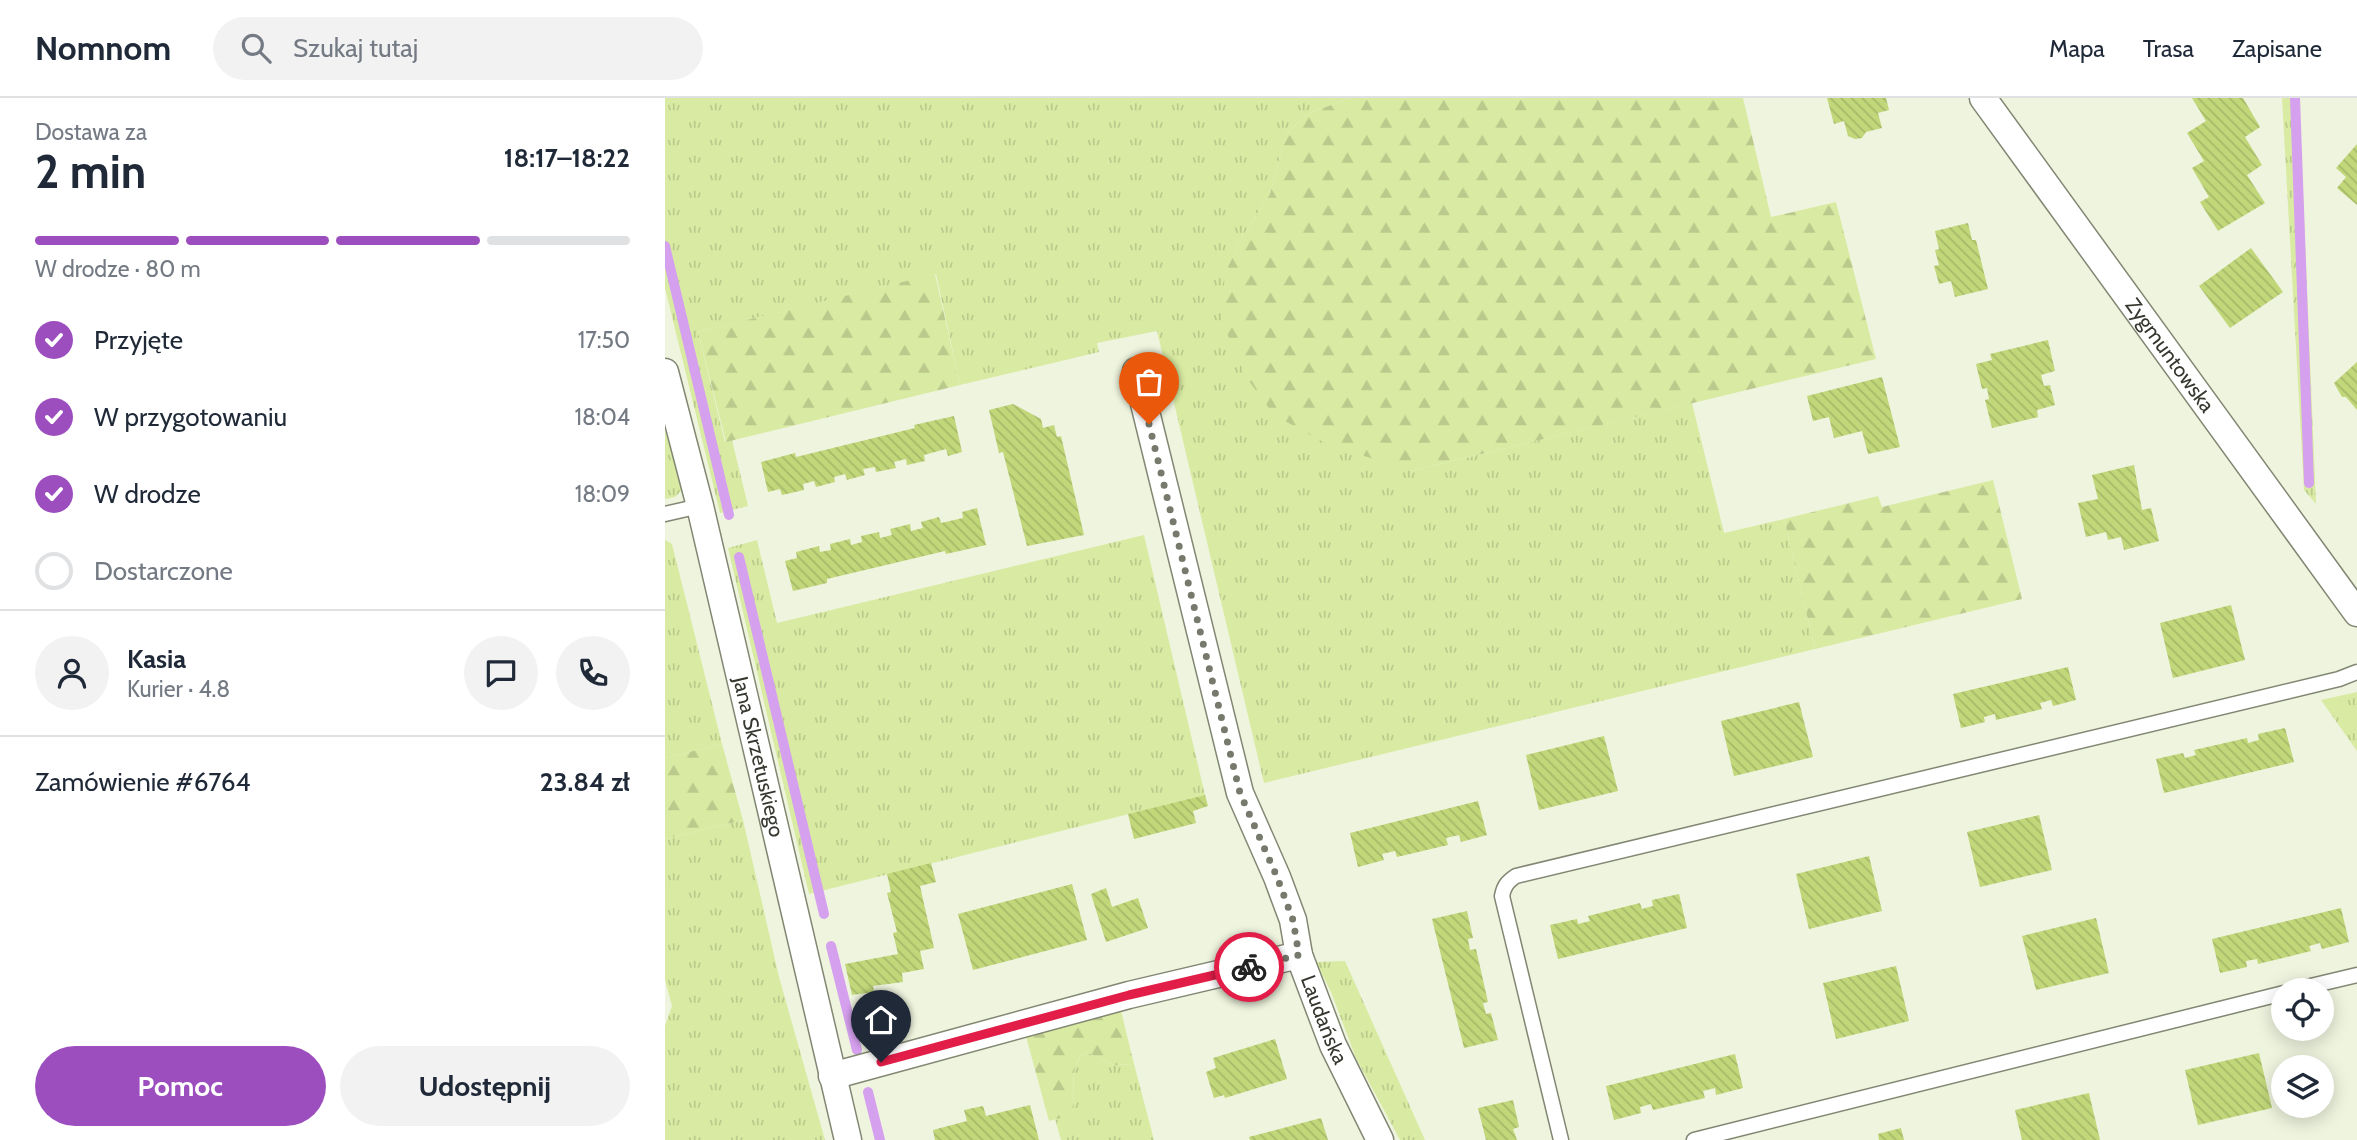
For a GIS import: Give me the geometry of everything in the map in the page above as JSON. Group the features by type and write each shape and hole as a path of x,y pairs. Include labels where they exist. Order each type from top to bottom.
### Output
{"street":[{"name":"Zygmuntowska","path":"1983,98 2357,613"},
{"name":"Laudańska","path":"1136,371 1240,793 1293,920 1299,955 1333,1045 1380,1140"},
{"name":"Jana Skrzetuskiego","path":"665,372 700,506 848,1140"},
{"path":"832,1076 1129,995 1299,955"}],"lane":[{"path":"665,514 700,506"},
{"path":"1560,1140 1502,896 1508,881 1516,876 2326,682 2357,672"},
{"path":"2334,980 2357,975"},
{"path":"1694,1140 2271,996"}],"green space":[{"path":"665,98 1350,98 1307,114 1286,134 1270,194 1244,234 1225,273 1411,471 1692,403 1724,533 1784,519 1815,649 1264,783 1157,331 1097,343 1099,352 960,385 936,274 698,332 725,442 732,440 748,506 720,513 665,288"},
{"path":"1350,98 1743,98 1771,217 1836,202 1876,359 1411,471 1327,444 1274,415 1246,377 1221,320 1225,273 1244,234 1270,194 1286,134 1307,114"},
{"path":"2282,98 2299,98 2316,504 2304,490"},
{"path":"935,274 960,385 726,442 698,332"},
{"path":"665,396 682,490 675,497 665,499"},
{"path":"1993,480 2022,599 1815,649 1784,519 1878,496 1882,507"},
{"path":"1144,535 1205,795 809,894 728,548 757,540 777,623"},
{"path":"665,540 672,544 722,744 665,758"},
{"path":"2357,692 2357,751 2321,700"},
{"path":"722,744 743,820 665,839 665,758"},
{"path":"743,820 779,977 825,1140 665,1140 665,1026 672,1006 665,980 665,839"},
{"path":"1345,961 1425,1140 1400,1140 1356,1058 1331,992 1316,962"},
{"path":"1119,1003 1134,1064 1114,1065 1086,1052 1080,1057 1075,1072 1072,1115 1049,1121 1024,1029"},
{"path":"1086,1052 1114,1065 1134,1064 1154,1140 1061,1140 1055,1119 1072,1114 1075,1072 1080,1057"}],"building":[{"path":"1827,98 1886,98 1889,110 1878,113 1882,128 1866,132 1862,138 1855,139 1848,136 1844,121 1834,124"},
{"path":"2192,98 2243,98 2260,127 2245,137 2262,165 2247,175 2265,203 2218,231 2200,202 2209,197 2192,168 2204,161 2187,133 2206,121"},
{"path":"2357,144 2357,205 2337,188 2346,177 2336,168"},
{"path":"1968,223 1972,240 1976,240 1988,289 1955,297 1951,281 1939,284 1934,266 1939,265 1935,250 1939,249 1935,231"},
{"path":"2251,248 2283,292 2230,328 2199,286"},
{"path":"2048,340 2055,371 2041,375 2044,386 2050,385 2055,405 2037,410 2038,417 1992,428 1985,400 1989,399 1987,388 1982,389 1976,364 1992,360 1990,354"},
{"path":"2357,362 2357,410 2346,397 2342,397 2334,383"},
{"path":"1882,377 1900,447 1868,454 1862,431 1834,438 1829,417 1813,421 1807,396"},
{"path":"1013,404 1041,419 1043,428 1054,425 1057,437 1061,436 1084,535 1027,546 1003,452 999,453 989,410"},
{"path":"954,416 962,452 948,456 946,449 924,455 925,461 907,465 906,459 894,462 896,468 876,472 875,467 863,469 865,475 847,480 845,474 834,477 835,482 816,487 814,481 803,484 804,490 782,495 780,489 768,492 761,462 795,453 796,457"},
{"path":"2134,465 2142,510 2151,508 2159,541 2124,550 2121,537 2108,540 2106,532 2086,537 2078,503 2098,499 2092,475"},
{"path":"977,508 986,545 946,554 945,551 827,579 827,583 793,591 785,561 797,558 796,552 819,546 820,552 831,550 830,544 850,539 851,545 862,542 861,536 879,532 880,538 892,535 890,529 910,524 911,531 923,528 921,522 939,517 941,523 963,518 962,512"},
{"path":"2231,605 2245,660 2173,678 2160,623"},
{"path":"2068,667 2076,700 2053,706 2051,700 2040,703 2042,709 1996,720 1995,714 1984,717 1985,722 1961,728 1953,694"},
{"path":"1799,702 1813,757 1734,776 1721,721"},
{"path":"2285,728 2294,762 2164,793 2156,759 2183,753 2185,758 2196,755 2194,750 2247,738 2248,743 2259,740 2258,734"},
{"path":"1604,736 1618,791 1539,810 1526,755"},
{"path":"1205,795 1208,806 1193,811 1196,823 1134,839 1128,814"},
{"path":"1478,801 1487,835 1461,842 1459,835 1446,838 1448,845 1397,857 1395,851 1382,854 1384,860 1358,867 1350,833"},
{"path":"2039,815 2052,870 1980,887 1967,832"},
{"path":"1869,856 1882,911 1809,929 1796,874"},
{"path":"931,863 936,882 920,886 934,948 920,951 924,969 902,973 903,982 873,986 874,992 852,995 845,964 898,954 893,933 897,932 887,893 891,892 887,874"},
{"path":"1072,884 1087,940 973,970 958,914"},
{"path":"1106,888 1112,907 1138,898 1148,928 1106,942 1091,894"},
{"path":"1679,894 1687,928 1558,959 1550,925 1577,919 1578,924 1590,921 1588,916 1640,903 1642,909 1653,906 1652,900"},
{"path":"2341,908 2349,942 2322,949 2320,943 2309,946 2311,951 2258,964 2257,959 2246,961 2247,967 2220,973 2212,939"},
{"path":"1467,911 1473,938 1468,939 1470,950 1476,949 1488,1002 1483,1003 1486,1014 1491,1013 1498,1040 1464,1048 1432,919"},
{"path":"2096,918 2109,973 2036,990 2022,936"},
{"path":"1896,966 1909,1021 1836,1039 1823,983"},
{"path":"1275,1039 1287,1079 1225,1098 1224,1095 1214,1098 1206,1072 1216,1068 1213,1058"},
{"path":"2259,1053 2271,1108 2198,1125 2185,1070"},
{"path":"1735,1054 1743,1088 1716,1095 1715,1088 1703,1091 1705,1098 1653,1110 1651,1104 1640,1107 1641,1113 1614,1120 1606,1086"},
{"path":"2089,1093 2100,1140 2022,1140 2015,1110"},
{"path":"1513,1100 1519,1127 1513,1129 1517,1140 1486,1140 1478,1108"},
{"path":"1030,1105 1039,1140 935,1140 933,1130 967,1121 964,1110 983,1106 986,1116"},
{"path":"1321,1118 1328,1140 1250,1140 1249,1137"},
{"path":"1901,1128 1904,1140 1879,1140 1878,1134"}],"waterway":[{"path":"2295,98 2309,483"},
{"path":"665,246 729,515"},
{"path":"739,557 824,914"},
{"path":"831,946 857,1050"},
{"path":"868,1092 880,1140"}],"way so far":[{"path":"1149,424 1240,793 1293,920 1299,955 1249,967"}],"route":[{"path":"881,1062 1129,995 1249,967"}]}
